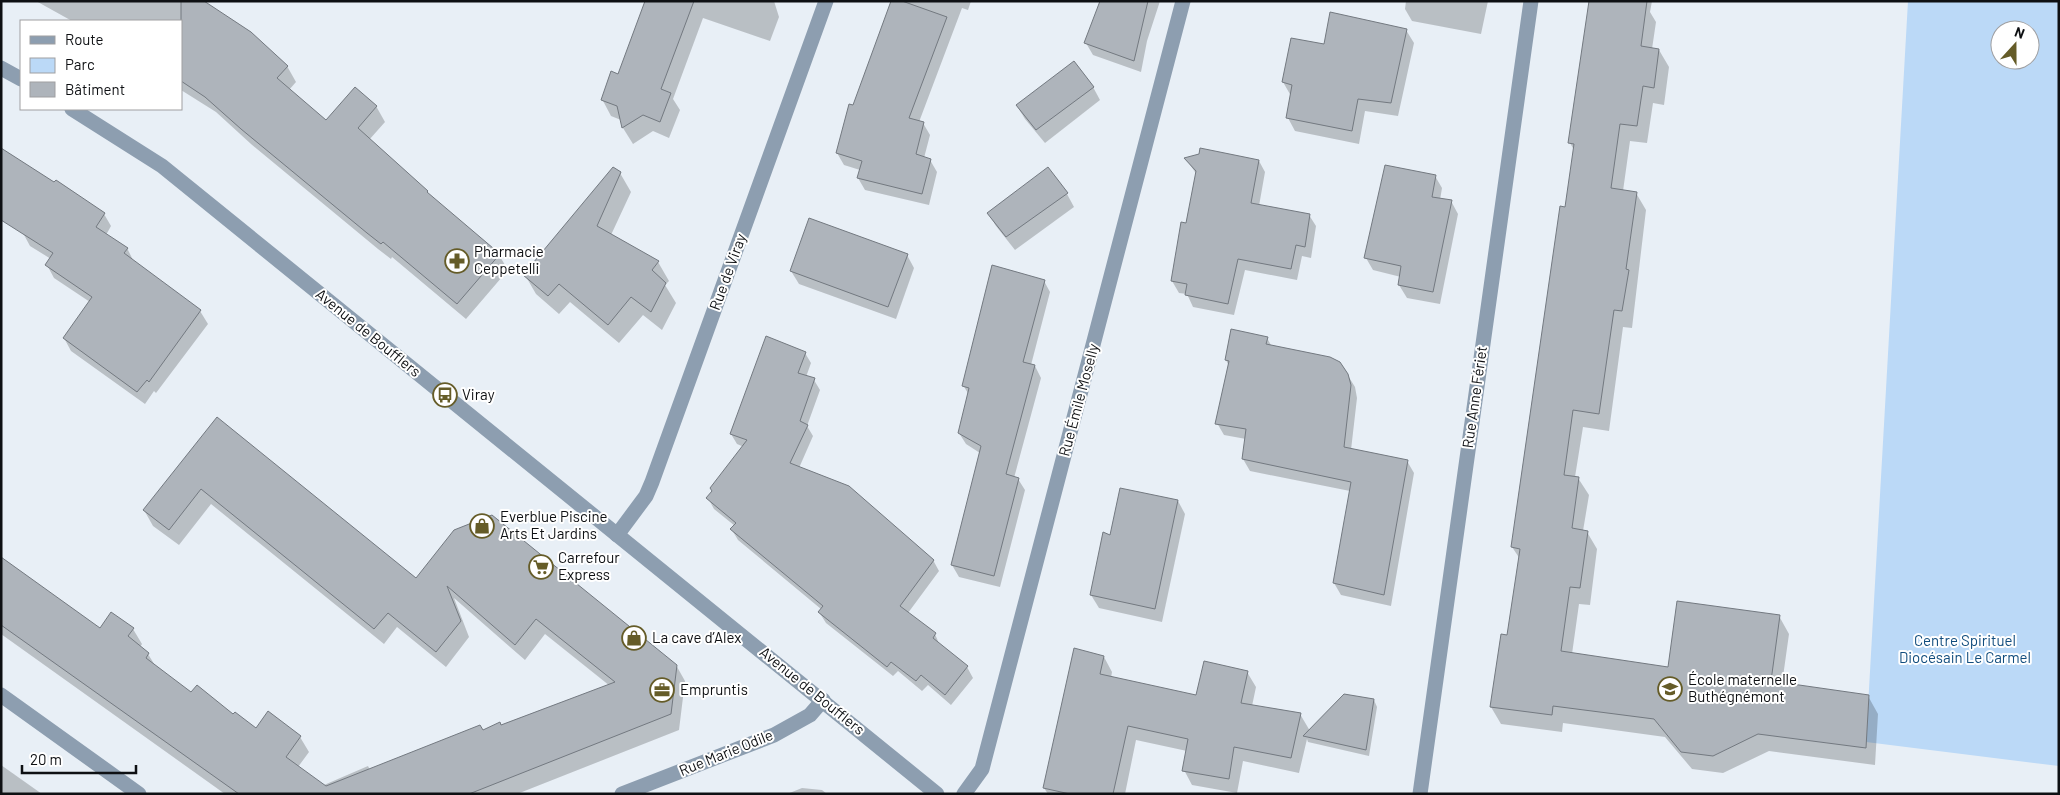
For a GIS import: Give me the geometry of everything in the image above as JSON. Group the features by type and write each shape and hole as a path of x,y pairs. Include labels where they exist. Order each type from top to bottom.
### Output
{"street":[{"name":"Rue de Viray","path":"617,536 646,496 652,482 826,1"},
{"name":"Rue Émile Moselly","path":"964,794 982,769 1183,1"},
{"name":"Rue Anne Fériet","path":"1420,794 1531,1"},
{"path":"1,68 20,79"},
{"name":"Avenue de Boufflers","path":"74,110 162,166 509,446 617,536 824,700 937,794"},
{"path":"1,695 139,794"},
{"name":"Rue Marie Odile","path":"622,794 774,735 810,716 824,700"}],"green space":[{"name":"Centre Spirituel Diocésain Le Carmel","path":"1908,1 2059,1 2059,766 1866,742"}],"building":[{"path":"181,1 204,1 251,32 288,66 277,78 326,120 355,87 377,106 358,128 427,192 500,254 457,304 383,242 381,244 367,233 205,97 182,82"},
{"path":"645,1 694,1 661,89 671,93 660,122 643,115 622,128 617,106 601,100 611,71 618,74"},
{"path":"891,1 902,1 947,17 909,118 924,122 916,154 931,159 922,194 857,178 862,161 836,153 849,104 853,105"},
{"path":"1100,1 1148,1 1134,61 1084,43"},
{"path":"1589,1 1647,1 1641,46 1659,49 1654,88 1643,86 1637,126 1620,124 1611,188 1637,192 1626,269 1629,270 1622,311 1614,310 1599,414 1573,410 1564,475 1579,477 1572,528 1588,531 1580,588 1570,587 1561,651 1668,667 1677,601 1780,615 1771,681 1869,695 1866,748 1758,734 1713,756 1681,752 1654,719 1553,706 1552,715 1490,707 1501,634 1507,635 1520,549 1511,547 1560,206 1565,207 1574,144 1568,143"},
{"path":"1330,12 1407,29 1391,103 1358,99 1352,131 1286,118 1292,85 1282,82 1291,38 1324,44"},
{"path":"1074,61 1094,87 1036,130 1016,105"},
{"path":"1,148 54,182 56,180 105,213 96,227 128,248 124,253 201,310 149,382 147,380 137,392 63,338 92,297 45,265 53,253 1,220"},
{"path":"1200,148 1259,160 1251,203 1310,214 1305,247 1296,245 1291,269 1238,259 1228,304 1185,295 1187,284 1171,281 1181,222 1186,223 1196,171 1184,158 1199,154"},
{"path":"1385,165 1436,175 1432,197 1452,200 1433,292 1398,285 1401,266 1364,258"},
{"path":"613,167 621,172 597,226 659,261 652,270 666,283 651,312 631,297 608,325 559,284 548,296 523,275"},
{"path":"1048,167 1068,193 1006,237 987,213"},
{"path":"809,218 908,254 888,307 790,271"},
{"path":"992,265 1045,280 1023,362 1035,365 1006,474 1019,478 994,576 951,565 981,446 958,433 969,388 962,386"},
{"path":"1231,329 1268,337 1266,344 1330,357 1340,362 1348,374 1351,385 1344,447 1408,460 1384,595 1333,583 1351,482 1242,459 1246,429 1215,424 1229,361 1225,360"},
{"path":"766,336 806,352 798,373 815,378 800,421 808,425 790,463 849,486 934,560 900,606 936,633 933,638 968,666 945,695 921,675 916,681 891,662 887,667 818,612 823,606 730,529 736,523 706,498 712,491 710,488 747,440 730,434"},
{"path":"217,417 416,578 454,530 492,515 677,665 671,714 469,794 239,794 1,625 1,557 100,628 111,612 134,628 128,636 149,653 146,658 191,692 197,685 233,714 235,712 256,728 268,711 301,736 286,757 326,786 480,725 483,730 500,722 501,725 615,682 536,619 515,645 447,586 461,621 436,652 388,613 374,629 201,489 169,530 143,510"},
{"path":"1120,488 1178,500 1155,609 1090,595 1103,532 1110,535"},
{"path":"1074,648 1104,656 1100,674 1196,695 1204,661 1248,671 1241,703 1301,713 1291,758 1234,747 1229,779 1182,771 1188,739 1128,726 1113,794 1070,794 1043,788"},
{"path":"1344,694 1374,699 1366,750 1303,736"}],"place":[{"name":"Pharmacie Ceppetelli","path":"457,261"},
{"name":"Viray","path":"445,395"},
{"name":"Everblue Piscine Arts Et Jardins","path":"482,526"},
{"name":"Carrefour Express","path":"541,567"},
{"name":"La cave d’Alex","path":"634,638"},
{"name":"École maternelle Buthégnémont","path":"1670,689"},
{"name":"Empruntis","path":"662,690"}]}
